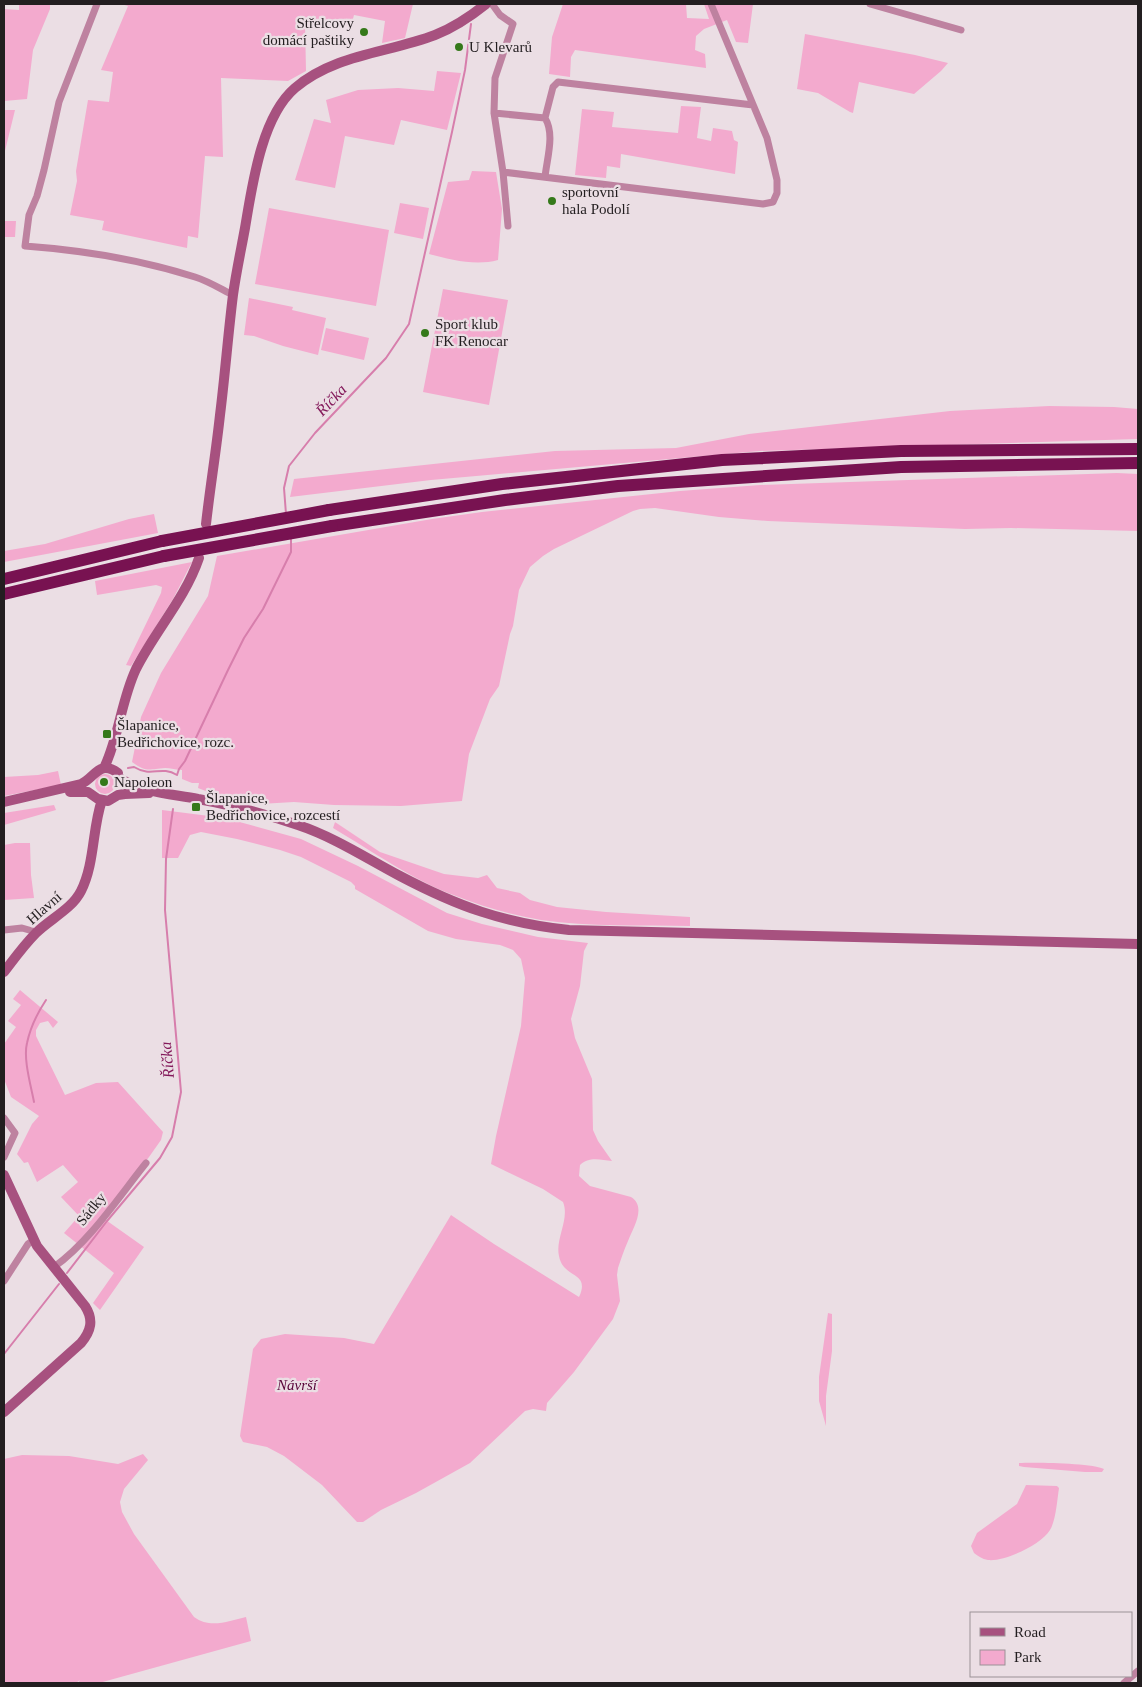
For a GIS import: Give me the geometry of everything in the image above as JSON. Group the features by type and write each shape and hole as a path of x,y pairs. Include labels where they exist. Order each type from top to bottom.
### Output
{"highway":[{"path":"4,579 162,541 329,510 502,484 722,460 901,451 1138,449"},
{"path":"4,594 164,556 332,526 505,500 618,486 901,467 1138,463"},
{"path":"4,572 110,553"}],"street":[{"path":"97,4 59,102 44,170 37,196 29,215 25,246 91,253 197,277 233,295"},
{"path":"206,524 233,295 256,167 276,112 294,89 325,69 366,54 437,35 486,4"},
{"path":"492,4 500,15 513,24 494,78 494,113 503,172 508,226"},
{"path":"503,172 763,204 773,202 777,193 777,180 767,138 711,4"},
{"path":"870,4 961,30"},
{"path":"544,118 553,88 558,82 752,105"},
{"path":"494,113 544,118"},
{"path":"544,118 550,132 545,177"},
{"path":"104,768 117,734 125,699 137,667 185,590 199,558"},
{"path":"117,734 116,765 121,790 118,795"},
{"path":"4,802 81,784 104,768 114,770 126,782 159,792 238,807 298,825 330,838 400,876 474,910 497,918 549,928 1138,944"},
{"path":"90,779 92,794"},
{"path":"44,794 84,790 102,800 108,801 118,795 159,792"},
{"name":"Hlavní","path":"4,972 36,932 80,894 88,870 97,814 102,800"},
{"path":"4,930 22,928 36,932"},
{"path":"4,1118 15,1134 4,1157"},
{"name":"Sádky","path":"54,1267 64,1260 87,1236 146,1164"},
{"path":"4,1175 34,1240 85,1306 90,1319 89,1331 81,1343 4,1412"},
{"path":"4,1281 28,1244 34,1240"}],"green space":[{"path":"19,4 50,4 50,9 33,50 27,99 4,101 4,9 19,10"},
{"path":"121,4 413,4 405,38 382,43 385,21 354,15 351,26 305,23 306,71 288,81 221,78 223,157 205,156 198,238 188,236 187,248 102,230 104,221 70,215 77,181 76,171 88,100 109,102 113,72 101,70 128,6"},
{"path":"563,4 686,4 687,18 709,19 704,4 753,4 748,43 736,42 727,20 704,29 696,36 695,50 705,54 706,68 575,50 571,57 570,77 549,74 552,37"},
{"path":"805,34 948,63 914,94 859,82 853,113 818,93 797,89"},
{"path":"437,71 461,73 447,130 401,120 394,145 345,136 335,188 295,180 314,119 331,123 326,100 358,90 398,88 434,91"},
{"path":"681,106 701,107 697,138 711,141 713,128 732,131 734,140 738,142 735,174 621,154 620,168 607,166 606,178 575,175 582,109 614,112 612,127 678,133"},
{"path":"4,110 15,110 4,155"},
{"path":"472,171 496,172 502,209 498,260 472,262 429,254 448,182 469,180"},
{"path":"400,203 429,208 423,239 394,233"},
{"path":"269,208 389,230 376,306 255,284"},
{"path":"4,221 16,221 15,237 4,237"},
{"path":"443,289 508,300 489,405 423,392"},
{"path":"249,298 293,307 292,310 326,318 318,355 254,336 244,335"},
{"path":"326,328 369,338 364,360 321,350"},
{"path":"1049,406 1138,409 1138,439 760,451 431,480 290,497 294,479 555,451 676,448 749,434 950,411"},
{"path":"1117,473 1138,474 1138,531 1011,528 965,529 768,521 719,517 655,508 633,511 554,549 530,567 519,590 499,686 490,699 469,754 462,801 401,806 334,805 294,802 260,804 216,795 198,788 199,783 192,783 182,779 182,770 165,768 145,769 132,762 141,717 161,673 208,596 217,556 432,519 680,491 760,485"},
{"path":"154,514 158,533 4,562 4,551 45,544 129,519"},
{"path":"192,562 173,599 131,666 126,665 161,593 162,587 156,585 97,595 95,581"},
{"path":"58,771 61,785 4,796 4,777 38,775"},
{"path":"101,774 109,774 115,780 115,788 109,794 101,794 95,788 95,780"},
{"path":"54,805 56,810 4,825 4,813"},
{"name":"Návrší","path":"162,810 225,818 301,839 358,866 447,913 482,924 538,937 588,943 584,951 580,986 571,1019 575,1038 592,1079 593,1130 612,1161 587,1160 580,1165 579,1176 590,1186 631,1197 638,1206 637,1218 618,1268 620,1301 613,1319 574,1372 547,1403 546,1411 533,1409 525,1411 470,1463 381,1510 363,1522 357,1522 322,1485 284,1456 267,1447 243,1442 240,1436 253,1349 261,1339 285,1334 344,1338 374,1344 451,1215 579,1297 582,1283 566,1268 559,1256 558,1249 565,1215 563,1202 543,1189 491,1164 521,1026 525,978 521,959 513,950 500,945 456,939 428,931 355,889 351,882 301,857 280,850 201,832 190,835 178,858 162,858"},
{"path":"335,822 380,852 444,874 478,878 487,875 497,888 520,893 530,900 557,907 690,917 690,926 597,925 559,922 530,918 498,910 440,890 409,874 333,828"},
{"path":"30,843 34,898 4,900 4,845"},
{"path":"20,990 58,1022 53,1028 48,1021 40,1023 36,1030 36,1036 65,1095 96,1083 118,1082 163,1132 161,1140 103,1218 144,1247 100,1310 93,1303 114,1273 64,1233 79,1216 61,1197 78,1182 63,1165 37,1182 28,1162 24,1163 17,1154 32,1124 39,1116 11,1097 4,1079 4,1044 16,1027 8,1021 21,1005 13,999"},
{"path":"828,1313 832,1314 832,1351 826,1396 826,1426 819,1401 819,1377"},
{"path":"143,1454 148,1460 124,1489 120,1502 122,1512 134,1534 194,1617 206,1623 213,1623 246,1617 251,1641 99,1683 78,1683 80,1680 76,1683 4,1683 4,1459 22,1455 69,1456 118,1464"},
{"path":"1019,1463 1076,1464 1104,1469 1102,1472 1085,1472 1024,1467 1019,1466"},
{"path":"1026,1485 1057,1486 1059,1488 1055,1516 1050,1530 1031,1547 1003,1558 988,1560 974,1553 971,1546 977,1533 1017,1504"}],"waterway":[{"name":"Říčka","path":"286,514 284,488 289,466 315,433 386,358 409,324 465,70 471,24"},
{"name":"Říčka","path":"128,768 134,767 146,771 166,771 177,775 244,638 263,609 291,552 291,538"},
{"name":"Říčka","path":"67,1273 107,1221 160,1158 172,1137 181,1092 165,910 166,859 173,809"},
{"path":"34,1102 26,1049 32,1026 46,1000"},
{"name":"Říčka","path":"4,1354 59,1284"}],"place":[{"name":"Střelcovy domácí paštiky","path":"364,32"},
{"name":"U Klevarů","path":"459,47"},
{"name":"sportovní hala Podolí","path":"552,201"},
{"name":"Sport klub FK Renocar","path":"425,333"},
{"name":"Šlapanice, Bedřichovice, rozc.","path":"107,734"},
{"name":"Napoleon","path":"104,782"},
{"name":"Šlapanice, Bedřichovice, rozcestí","path":"196,807"}]}
